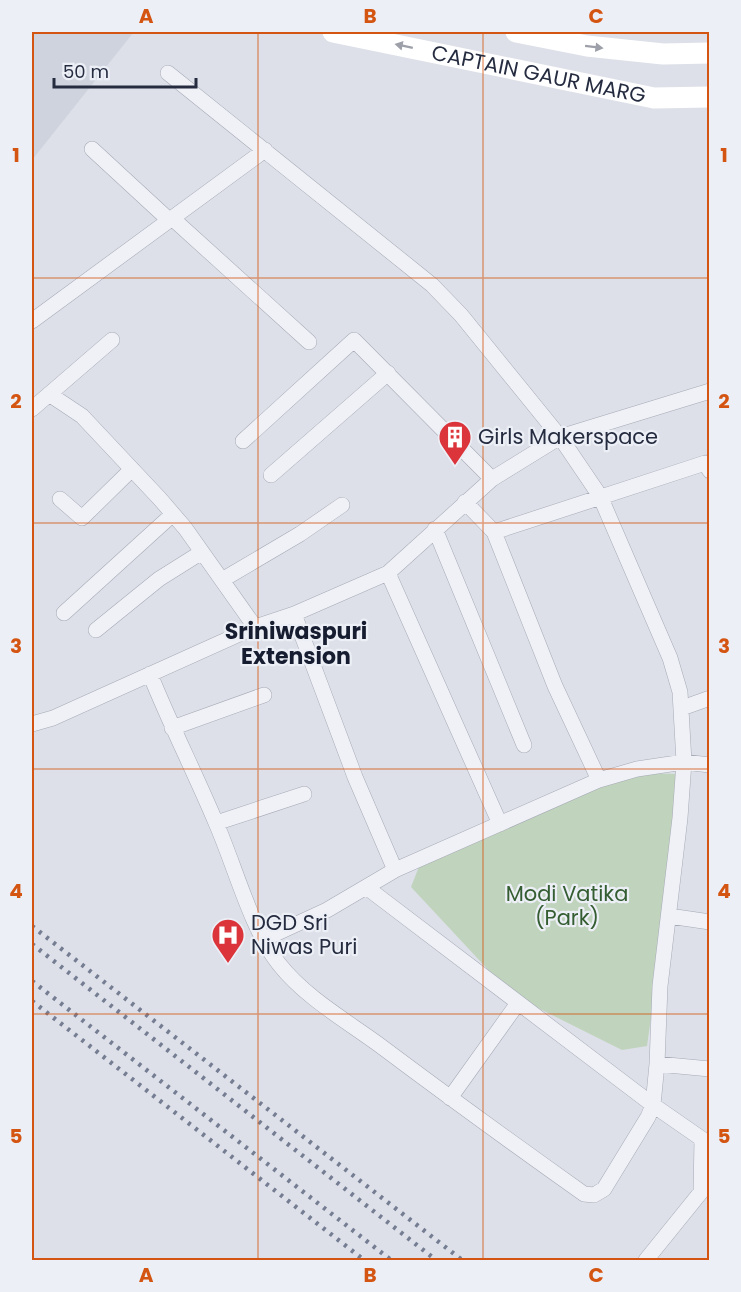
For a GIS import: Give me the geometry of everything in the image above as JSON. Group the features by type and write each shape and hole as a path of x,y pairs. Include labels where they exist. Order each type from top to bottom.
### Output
{"main road":[{"name":"CAPTAIN GAUR MARG","path":"333,32 654,98 710,97"},
{"name":"CAPTAIN GAUR MARG","path":"516,32 587,46 663,54 710,53"}],"street":[{"path":"150,674 216,823 262,939 278,964 296,982 450,1098 584,1194 594,1195 604,1189 653,1105 660,986 678,847 684,762 680,692 670,658 600,496 560,437 461,315 432,285 168,74"},
{"path":"92,149 309,342"},
{"path":"32,321 265,150"},
{"path":"32,409 112,340"},
{"path":"243,441 354,340 492,479"},
{"path":"271,476 388,373"},
{"path":"32,724 53,718 255,627 294,614 388,573 492,479 560,437 710,391"},
{"path":"49,394 82,416 173,514 255,627"},
{"path":"494,532 705,463 710,471"},
{"path":"60,499 82,518 132,469"},
{"path":"465,502 494,532 555,686 599,780"},
{"path":"222,580 300,534 342,505"},
{"path":"64,613 173,514"},
{"path":"435,529 524,745"},
{"path":"96,630 159,579 202,552"},
{"path":"388,573 500,824"},
{"path":"294,614 355,777 395,870"},
{"path":"172,728 264,694"},
{"path":"682,708 710,698"},
{"path":"262,939 327,910 395,870 599,780 637,769 684,762 710,765"},
{"path":"216,823 304,794"},
{"path":"366,887 653,1105 702,1139 705,1193 646,1260"},
{"path":"669,916 710,922"},
{"path":"450,1098 518,1003"},
{"path":"657,1064 710,1070"}],"shaded area":[{"path":"32,32 133,33 32,160"}],"green space":[{"name":"Modi Vatika (Park)","path":"632,773 682,774 647,1046 622,1050 536,1007 494,976 411,887 422,859"}],"railway":[{"path":"32,926 462,1260"},
{"path":"32,944 436,1260"},
{"path":"32,981 391,1260"},
{"path":"32,1001 364,1260"}],"place":[{"name":"Girls Makerspace","path":"455,466"},
{"name":"DGD Sri Niwas Puri","path":"228,964"}],"district":[{"name":"Sriniwaspuri Extension","path":"296,644"}]}
